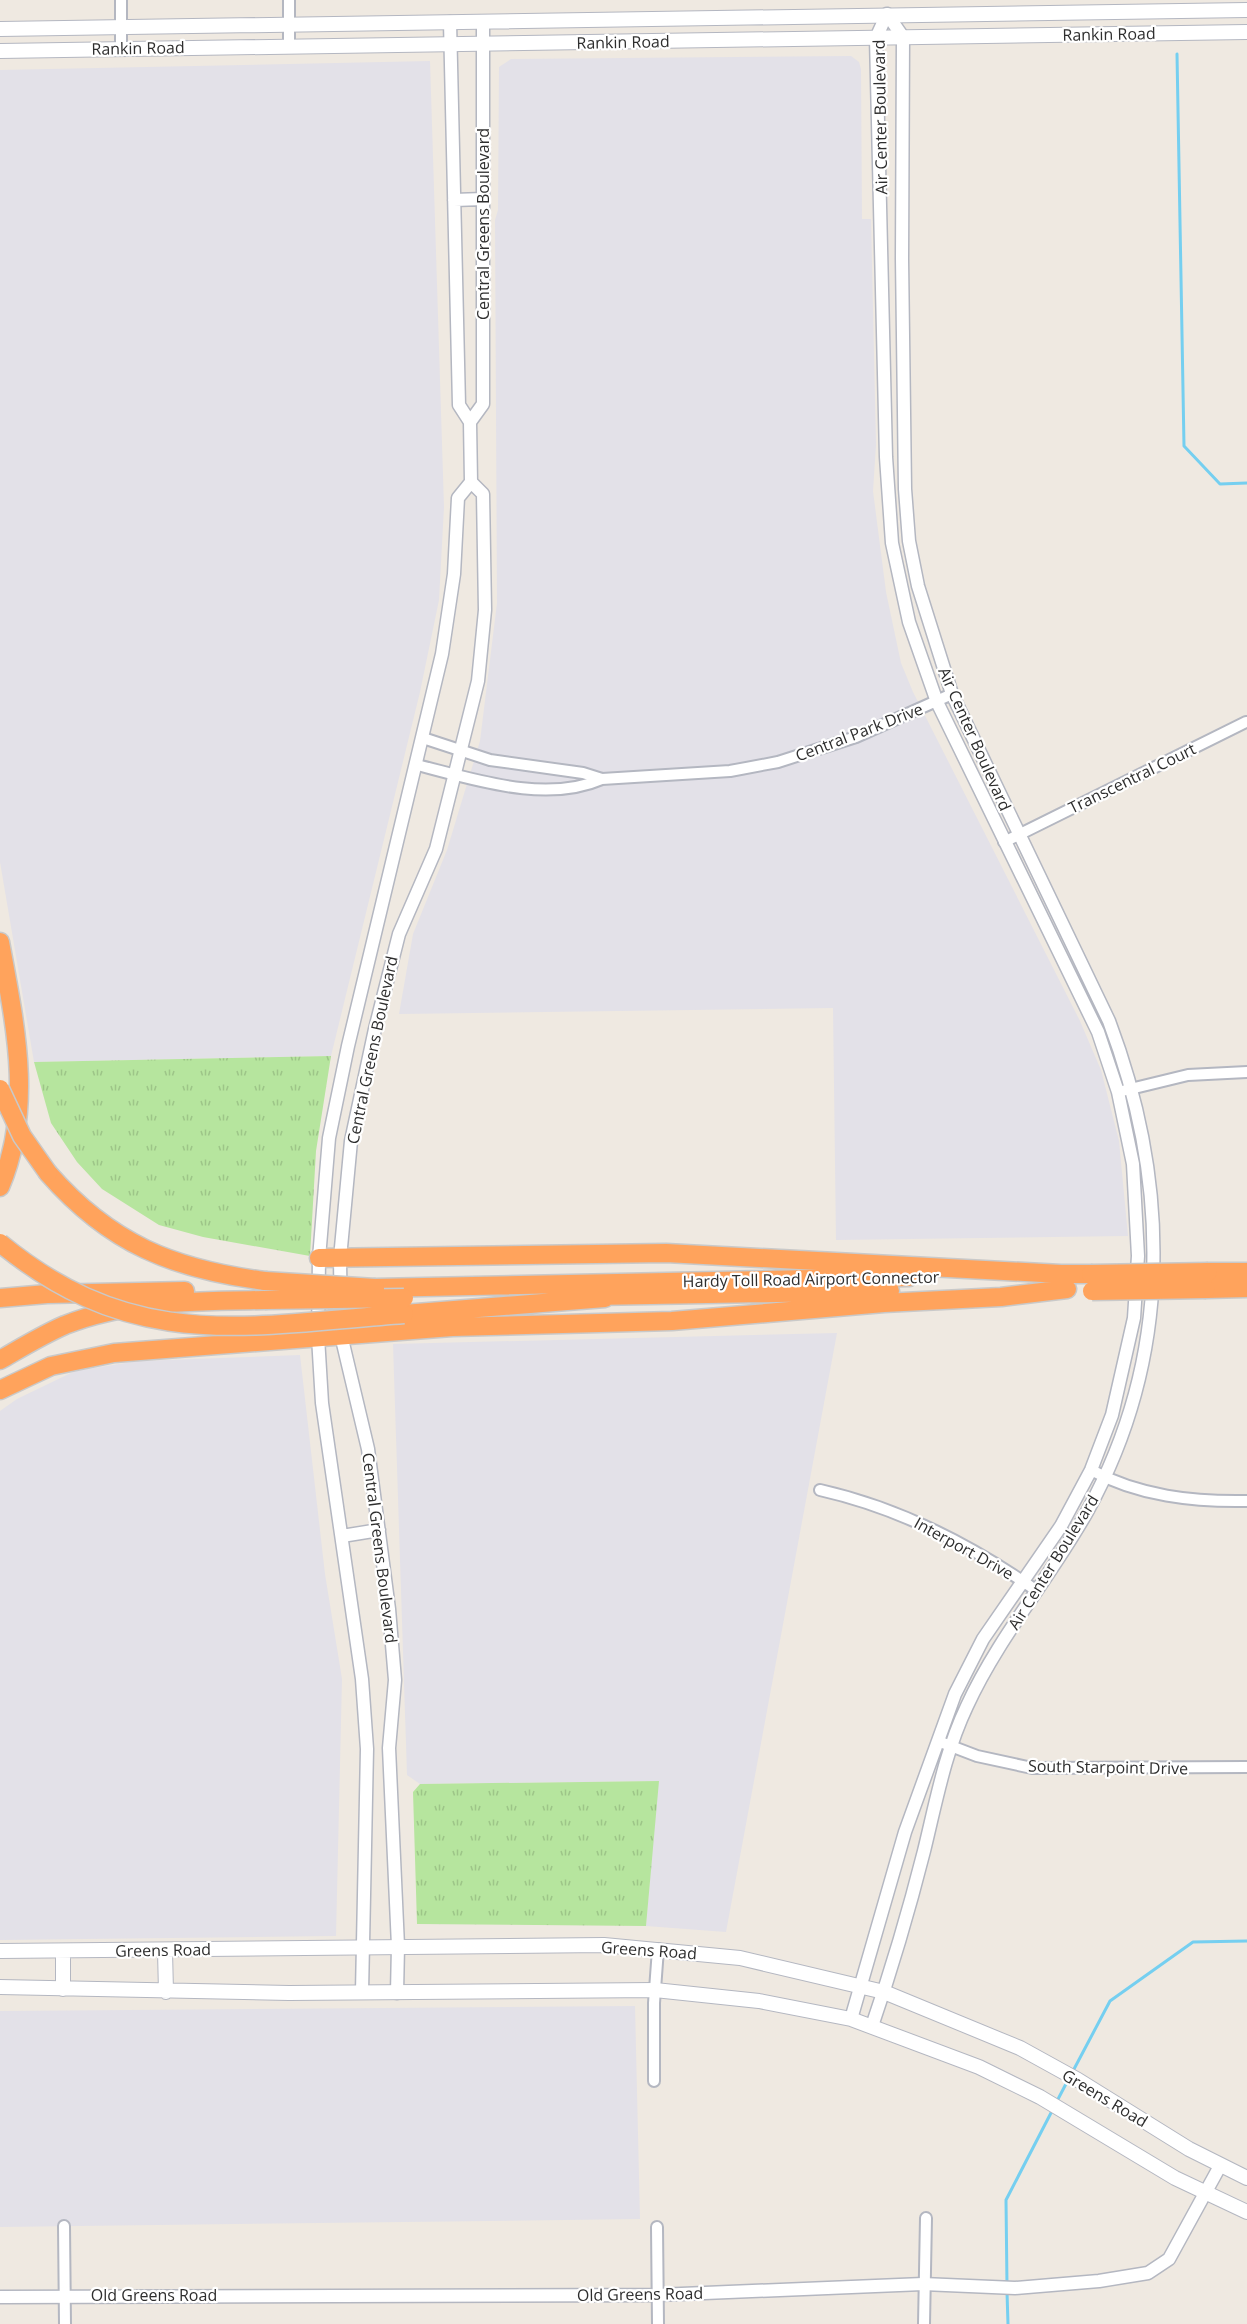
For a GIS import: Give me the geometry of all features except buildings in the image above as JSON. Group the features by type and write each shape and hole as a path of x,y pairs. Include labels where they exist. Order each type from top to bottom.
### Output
{"highway":[{"path":"0,942 18,1040 21,1082 14,1141 0,1187"},
{"path":"0,1089 22,1136 48,1173 79,1206 130,1244 168,1261 265,1290"},
{"path":"0,1243 25,1263 61,1286 113,1308 171,1323 243,1327 403,1300"},
{"path":"319,1258 666,1253 1064,1281"},
{"name":"Hardy Toll Road Airport Connector","path":"1207,1281 1247,1272"},
{"path":"0,1390 51,1366 97,1355 318,1336 485,1326 672,1321 884,1303 1001,1297 1064,1281"},
{"name":"Hardy Toll Road Airport Connector","path":"265,1290 375,1287 403,1300 557,1300 1064,1281"},
{"name":"Hardy Toll Road Airport Connector","path":"403,1300 1064,1281 1092,1283 1207,1281 1247,1288"},
{"path":"0,1360 65,1326 110,1311 265,1290"},
{"path":"0,1298 47,1293 265,1290 403,1300"}],"main road":[{"name":"Rankin Road","path":"0,28 1247,10"},
{"path":"1130,11 1130,34"},
{"name":"Rankin Road","path":"0,51 1247,32"},
{"name":"Greens Road","path":"0,1951 604,1946 740,1958 884,1992 1020,2048 1078,2080 1220,2166 1247,2178"},
{"path":"63,1951 63,1989"},
{"path":"165,1951 166,1992"},
{"name":"Greens Road","path":"0,1987 166,1992 397,1993 655,1990 759,2001 851,2019 979,2067 1040,2097 1174,2178 1247,2212"}],"street":[{"path":"121,0 121,48"},
{"path":"289,0 289,46"},
{"name":"Air Center Boulevard","path":"872,2026 896,1958 951,1746 981,1679 1076,1531 1105,1477 1136,1390 1147,1335 1154,1256 1152,1190 1133,1087 1109,1021 952,694 927,621 909,541 904,413 903,37 887,14"},
{"name":"Air Center Boulevard","path":"851,2019 905,1832 955,1694 983,1639 1061,1526 1091,1470 1112,1415 1134,1318 1138,1256 1133,1164 1118,1092 1098,1032 937,702 909,622 892,543 885,413 876,38 887,14"},
{"name":"Central Greens Boulevard","path":"362,1992 367,1749 362,1679 322,1403 318,1336 319,1258 329,1138 352,1026 417,765 442,654 454,574 458,498 471,482 470,422 459,405 450,22"},
{"name":"Central Greens Boulevard","path":"470,422 483,404 483,22"},
{"path":"454,200 483,199"},
{"path":"882,231 902,231"},
{"path":"885,413 904,413"},
{"name":"Central Greens Boulevard","path":"397,1993 398,1946 389,1748 395,1680 368,1449 341,1335 339,1258 351,1141 397,941 436,849 478,681 485,610 483,494 471,482"},
{"path":"892,543 909,541"},
{"name":"Central Park Drive","path":"417,765 535,789 582,788 602,779 730,771 778,762 847,740 952,694"},
{"name":"Transcentral Court","path":"1004,842 1246,722"},
{"name":"Central Park Drive","path":"423,738 490,760 583,773 602,779"},
{"path":"1059,954 1073,945"},
{"path":"1118,1092 1188,1075 1247,1071"},
{"path":"329,1138 351,1141"},
{"path":"1138,1256 1154,1256"},
{"path":"1091,1470 1105,1477 1168,1497 1247,1501"},
{"name":"Interport Drive","path":"820,1490 847,1496 916,1520 971,1548 1037,1591"},
{"path":"342,1536 379,1530"},
{"name":"South Starpoint Drive","path":"937,1741 977,1756 1032,1768 1247,1767"},
{"path":"367,1749 389,1748"},
{"path":"654,2082 658,1949"},
{"name":"Old Greens Road","path":"0,2296 657,2295 923,2284 1015,2288 1099,2282 1148,2273 1169,2259 1220,2166"},
{"path":"924,2324 926,2218"},
{"path":"64,2226 65,2324"},
{"path":"657,2227 658,2324"}],"shaded area":[{"path":"851,56 859,62 861,69 862,219 871,219 876,445 873,491 886,592 901,663 913,692 1080,1021 1101,1070 1119,1141 1128,1236 836,1240 833,1008 399,1014 413,934 447,850 480,741 497,603 495,220 498,210 499,67 511,59"},
{"path":"430,61 444,507 439,600 420,692 331,1056 34,1062 0,862 0,70"},
{"path":"837,1333 726,1932 646,1926 658,1781 420,1784 407,1775 393,1344"},
{"path":"300,1355 325,1574 342,1679 336,1936 0,1940 0,1411 17,1399 75,1371 138,1361"},
{"path":"635,2006 640,2219 0,2227 0,2011"}],"green space":[{"path":"331,1056 316,1151 310,1256 203,1237 159,1225 102,1189 77,1162 51,1123 34,1062"},
{"path":"659,1781 646,1926 417,1924 413,1792 420,1784"}],"waterway":[{"path":"1177,54 1184,446 1220,484 1247,483"},
{"path":"1073,2071 1110,2001 1193,1942 1247,1941"},
{"path":"1056,2103 1068,2080"},
{"path":"1007,2286 1006,2200 1053,2109"},
{"path":"1007,2292 1008,2324"}]}
